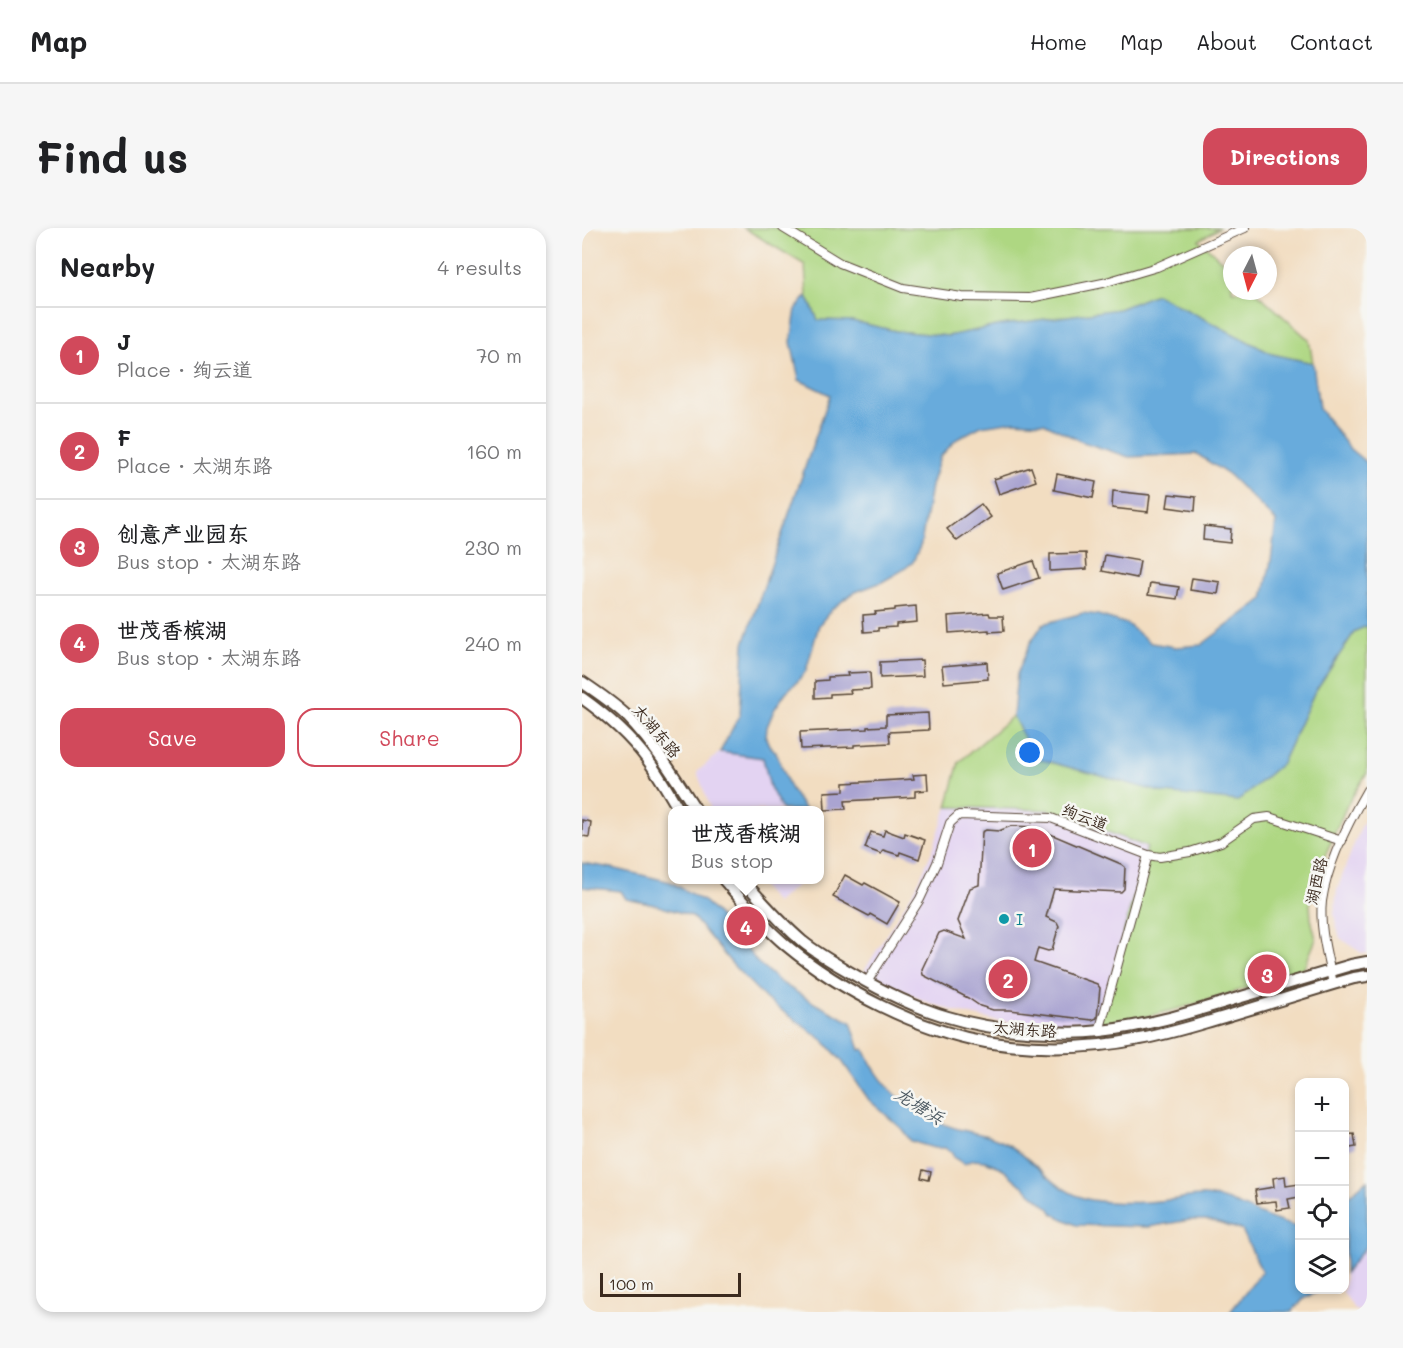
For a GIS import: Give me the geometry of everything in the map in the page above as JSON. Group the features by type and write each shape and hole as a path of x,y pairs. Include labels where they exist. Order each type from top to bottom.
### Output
{"main road":[{"name":"太湖东路","path":"582,682 626,715 657,750 693,806"},
{"name":"太湖东路","path":"582,698 621,729 646,758 676,806"},
{"name":"太湖东路","path":"728,884 787,946 869,1000 946,1031 984,1041 1025,1047 1099,1045 1160,1036 1367,976"},
{"name":"太湖东路","path":"748,884 794,934 834,963 919,1008 984,1027 1026,1032 1099,1032 1135,1026 1183,1015 1367,962"},
{"path":"787,946 794,934"}],"street":[{"path":"783,228 840,263 903,288 962,297 1029,298 1102,283 1157,267 1245,228"},
{"name":"湖西路","path":"1333,984 1323,928 1322,902 1330,871 1350,820 1367,790"},
{"name":"绚云道","path":"867,982 920,898 937,863 950,823 959,815 1051,818 1148,855 1160,857 1190,852 1221,842 1254,819 1269,817 1342,840"},
{"path":"1099,1032 1148,855"}],"shaded area":[{"path":"720,752 763,758 770,787 780,806 710,806 697,772"},
{"path":"947,807 1050,810 1147,847 1099,1023 1060,1026 992,1020 924,1001 864,971 916,887 933,849"},
{"path":"1367,816 1367,953 1363,954 1340,938 1334,915 1337,891"},
{"path":"759,884 798,884 776,903"},
{"path":"1367,1245 1367,1312 1354,1309 1345,1294 1349,1294 1349,1268"}],"green space":[{"path":"744,228 1219,228 1199,240 1223,262 1223,300 1265,300 1309,340 1313,363 1272,354 1156,294 1119,309 1002,325 948,336 896,331 852,321 818,320 807,296 805,265"},
{"path":"1367,626 1367,773 1347,805 1315,879 1310,904 1316,939 1304,968 1182,1008 1140,1018 1099,1023 1147,847 1050,810 947,807 959,762 1013,716 1036,758 1282,763 1314,693 1355,631"}],"water":[{"path":"1156,294 1272,354 1313,363 1319,408 1350,449 1367,463 1367,626 1355,631 1314,693 1282,763 1238,801 1164,793 1035,758 1013,716 1017,674 1030,643 1043,624 1083,613 1127,624 1151,643 1176,647 1201,645 1263,599 1276,521 1229,475 1197,454 1129,457 1080,441 1044,423 1014,421 981,426 957,439 940,457 931,486 921,544 913,562 882,582 853,593 832,609 819,625 806,671 786,692 774,710 767,727 766,738 769,745 776,752 790,788 802,806 780,806 770,787 763,758 720,752 740,714 744,644 830,395 799,380 791,342 796,309 807,296 818,320 852,321 896,331 948,336 1002,325 1119,309"},
{"path":"582,863 668,881 668,884 674,884 705,902 736,934 757,962 780,982 851,1022 860,1050 864,1049 881,1079 903,1102 945,1125 992,1137 1009,1145 1057,1184 1079,1197 1130,1203 1196,1196 1213,1197 1295,1227 1295,1294 1313,1294 1306,1297 1291,1312 1230,1312 1262,1272 1242,1230 1207,1220 1190,1220 1148,1227 1076,1225 1053,1214 1000,1167 985,1161 973,1160 964,1164 945,1148 934,1148 911,1141 901,1128 869,1100 842,1061 824,1041 766,999 733,965 692,916 626,899 621,891 582,887"},
{"path":"1367,1180 1367,1245 1349,1268 1349,1240 1349,1196"}],"building":[{"path":"1031,467 1036,481 999,494 994,479"},
{"path":"1057,474 1096,482 1093,498 1054,490"},
{"path":"1113,491 1150,495 1148,512 1112,508"},
{"path":"1169,494 1196,497 1195,511 1167,507"},
{"path":"981,504 991,517 957,541 947,529"},
{"path":"1204,526 1231,529 1230,543 1203,540"},
{"path":"1086,553 1087,569 1050,571 1050,554"},
{"path":"1105,555 1140,561 1137,578 1102,571"},
{"path":"1033,561 1039,578 1003,590 997,573"},
{"path":"1192,578 1220,582 1218,594 1190,590"},
{"path":"1150,583 1179,587 1177,599 1148,595"},
{"path":"916,606 917,622 896,624 896,627 864,632 863,615"},
{"path":"989,613 990,616 1003,616 1004,631 949,633 948,616"},
{"path":"922,660 923,676 880,678 880,662"},
{"path":"987,662 988,679 944,683 942,666"},
{"path":"870,672 871,689 850,690 851,693 830,694 830,697 815,698 815,681 828,680 828,677 848,676 847,673"},
{"path":"928,713 929,730 889,732 890,743 801,749 800,732 867,729 867,727 886,726 886,715"},
{"path":"927,774 928,790 915,791 915,797 845,801 846,809 825,810 824,792 844,791 844,783 914,779 913,775"},
{"path":"582,820 591,822 589,837 582,836"},
{"path":"1011,826 1034,827 1125,867 1124,889 1121,892 1054,889 1046,917 1057,922 1059,926 1052,950 1038,948 1034,962 1097,984 1100,988 1097,1018 1092,1020 993,1010 980,1006 923,975 922,969 939,933 944,931 966,939 958,921 970,888 979,885 982,832 999,831"},
{"path":"885,830 904,837 905,833 925,840 919,859 900,852 899,855 883,850 881,854 865,848 871,832 883,836"},
{"path":"845,875 900,902 887,924 833,897"},
{"path":"1349,1134 1354,1134 1356,1147 1349,1148"},
{"path":"923,1170 931,1172 929,1180 921,1178"},
{"path":"1285,1176 1286,1186 1295,1185 1295,1198 1288,1199 1290,1208 1277,1210 1276,1201 1257,1203 1255,1190 1274,1187 1273,1178"}],"place":[{"name":"J","path":"1032,848"},
{"name":"I","path":"1004,919"},
{"name":"世茂香槟湖","path":"746,926"},
{"name":"创意产业园东","path":"1267,974"},
{"name":"F","path":"1008,979"}],"water label":[{"name":"龙塘浜","path":"919,1106"}]}
